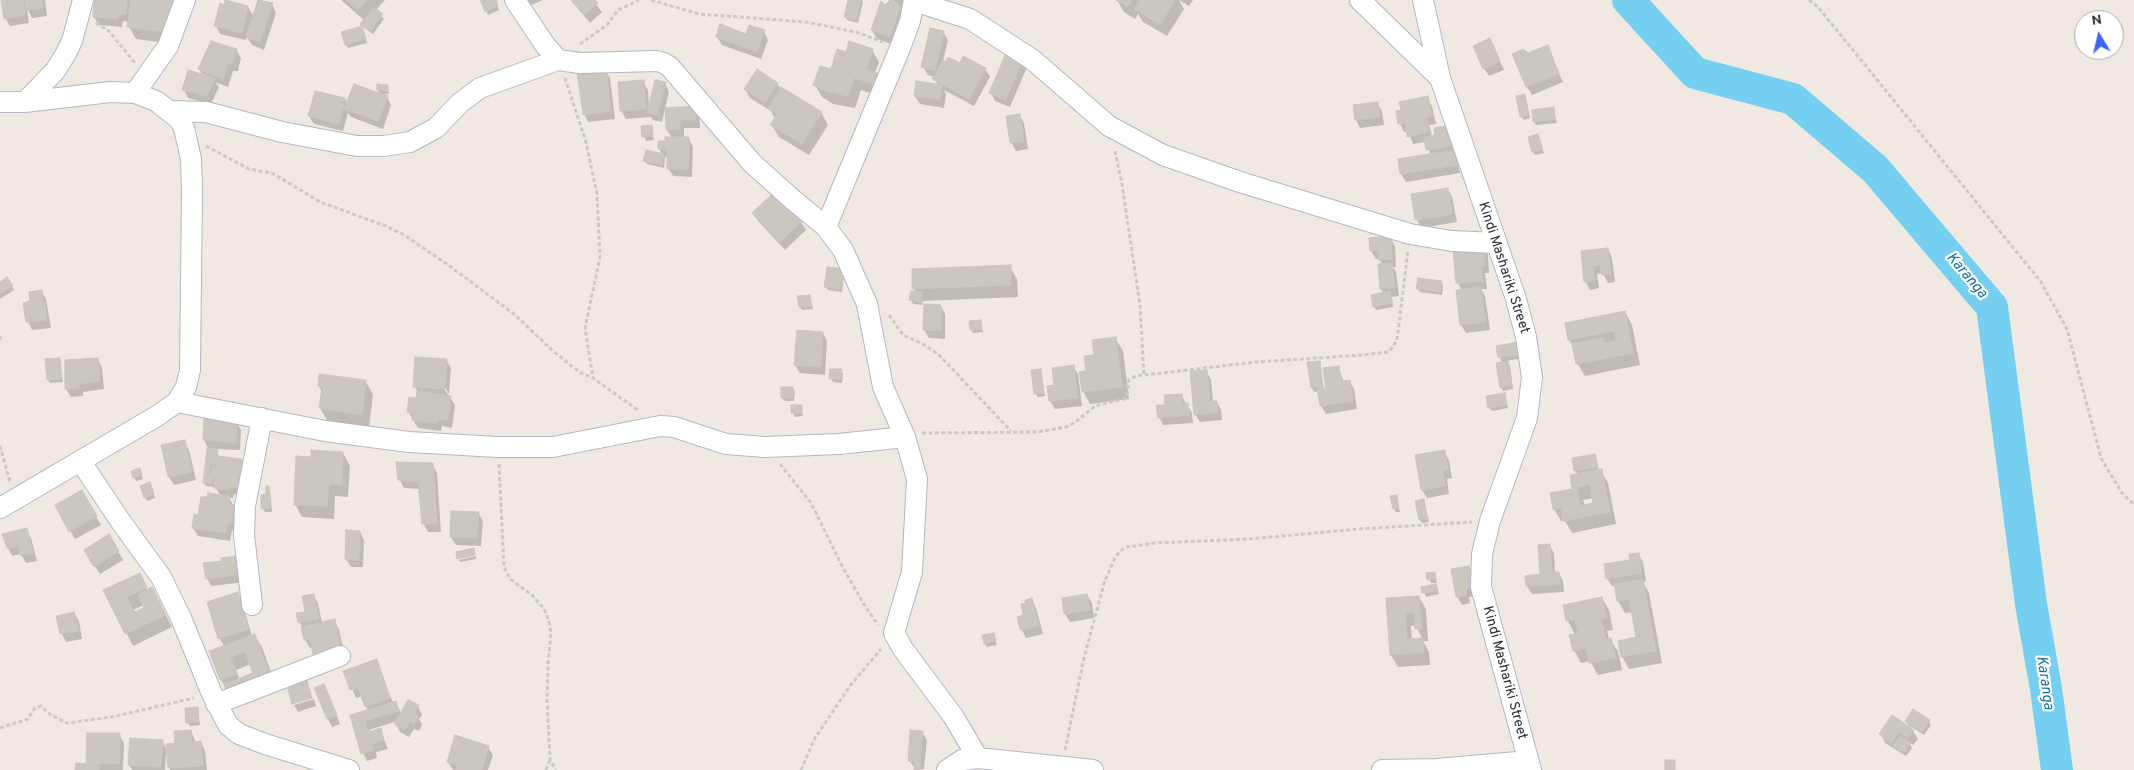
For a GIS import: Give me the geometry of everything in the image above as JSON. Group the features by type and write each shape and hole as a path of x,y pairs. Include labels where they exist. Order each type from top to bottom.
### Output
{"street":[{"path":"0,102 25,102 110,92 140,85 168,46 185,0"},
{"path":"516,0 528,22 556,57"},
{"path":"826,226 900,48 910,21 914,0 970,20 1033,60 1109,126 1163,155 1240,182 1410,234 1452,241 1496,243"},
{"path":"1360,0 1440,78"},
{"name":"Kindi Mashariki Street","path":"1423,0 1440,78 1516,299 1526,337 1532,377 1527,418 1490,521 1482,554 1481,587 1529,765"},
{"path":"25,102 55,71 66,56 82,3"},
{"path":"170,111 206,112 282,132 357,146 384,146 410,142 436,128 460,103 480,88 556,57 580,63 664,63 676,74 752,163 826,226 843,250 867,304 883,387 904,435 917,479 912,572 892,636 953,716 978,758"},
{"path":"7,504 157,416 177,402 186,387 190,370 191,159 187,136 179,119 156,101 140,85"},
{"path":"177,402 325,431 409,442 498,447 553,447 660,426 674,427 726,444 765,447 839,444 904,435"},
{"path":"252,605 244,535 245,506 262,418"},
{"path":"81,462 161,577 181,618 214,699 228,725 240,734 265,744 349,770"},
{"path":"214,699 340,656"},
{"path":"947,770 962,760 978,758 1093,770"},
{"path":"1382,770 1529,765"}],"path":[{"path":"593,378 585,328 600,257 597,194 579,118 556,57 591,38 607,25 618,10 639,0"},
{"path":"650,0 699,14 806,22 856,32 900,48"},
{"path":"1808,0 1818,7 2041,282 2067,329 2101,458 2122,493 2134,505"},
{"path":"82,3 93,22 109,31 115,38 140,85"},
{"path":"1109,126 1122,184 1140,305 1144,375"},
{"path":"187,136 243,166 272,173 320,202 404,235 447,264 514,314 579,372 593,378 660,426"},
{"path":"904,435 1037,432 1066,427 1095,406 1124,399 1127,394 1129,380 1144,375 1256,362 1388,352 1397,340 1410,234"},
{"path":"867,304 892,317 903,335 923,344 938,354 1012,432"},
{"path":"0,336 0,343"},
{"path":"0,446 7,504"},
{"path":"498,447 504,567 510,579 532,595 544,609 550,627 547,699 550,760 546,770"},
{"path":"765,447 811,503 865,606 892,636 850,686 815,738 801,770"},
{"path":"1061,767 1084,658 1105,580 1114,558 1120,551 1127,547 1155,543 1249,539 1359,529 1490,521"},
{"path":"0,728 28,719 36,708 41,706 51,715 67,723 214,699"},
{"path":"550,760 556,770"}],"building":[{"path":"1,0 23,0 25,15 4,19"},
{"path":"25,0 42,0 43,8 26,10"},
{"path":"94,0 127,0 126,14 119,14 118,19 93,17"},
{"path":"131,0 174,0 167,32 127,27"},
{"path":"225,0 248,6 242,33 214,26 220,3 224,5"},
{"path":"258,0 273,3 260,42 246,37"},
{"path":"346,0 367,0 358,10"},
{"path":"480,0 496,0 498,6 485,12"},
{"path":"571,0 595,0 598,3 584,15"},
{"path":"848,0 861,0 856,20 844,17"},
{"path":"890,0 893,0 900,7 890,37 871,30 881,1 885,5"},
{"path":"1116,0 1132,0 1128,7"},
{"path":"1140,0 1175,0 1160,25 1134,9"},
{"path":"374,7 383,14 370,31 360,24"},
{"path":"720,24 746,34 749,25 765,30 757,52 716,37"},
{"path":"362,26 366,39 345,45 341,32"},
{"path":"930,28 944,31 935,71 921,67"},
{"path":"1490,38 1500,61 1483,69 1473,46"},
{"path":"211,41 237,49 233,63 228,63 223,79 198,69"},
{"path":"849,41 873,49 866,69 877,73 873,84 854,78 848,96 825,91 813,85 820,66 831,69 837,49 846,52"},
{"path":"1548,45 1559,74 1526,87 1512,54 1523,49 1528,53"},
{"path":"1007,51 1023,58 1006,100 989,93"},
{"path":"963,56 986,68 969,99 932,79 943,60 946,62 948,57 960,63"},
{"path":"606,68 611,111 583,115 577,72"},
{"path":"757,69 778,83 765,103 744,89"},
{"path":"188,70 215,78 207,96 182,90"},
{"path":"644,80 646,109 620,111 618,82"},
{"path":"655,80 666,82 657,115 647,112"},
{"path":"916,81 942,85 940,100 914,96"},
{"path":"354,84 388,96 378,121 344,109"},
{"path":"377,84 388,85 388,91 377,90"},
{"path":"781,87 822,112 802,144 770,125 777,114 768,108"},
{"path":"315,91 345,98 339,124 308,116"},
{"path":"1525,94 1529,115 1520,117 1516,96"},
{"path":"1428,96 1432,116 1426,117 1429,132 1407,137 1405,123 1398,124 1396,111 1401,110 1399,102"},
{"path":"1378,102 1380,117 1355,120 1353,105"},
{"path":"695,106 696,120 680,120 680,129 666,130 665,108"},
{"path":"1554,107 1555,119 1533,122 1532,110"},
{"path":"1020,114 1024,141 1010,143 1006,116"},
{"path":"652,125 653,136 642,137 641,126"},
{"path":"1447,126 1450,146 1426,150 1424,137 1435,135 1434,128"},
{"path":"1538,134 1543,149 1532,152 1528,137"},
{"path":"665,137 689,137 688,169 667,169 667,149 658,149 658,141 665,141"},
{"path":"646,150 664,154 662,165 643,161"},
{"path":"1454,150 1457,165 1400,174 1398,159"},
{"path":"1448,188 1453,214 1415,220 1411,194"},
{"path":"774,192 802,221 780,242 752,213"},
{"path":"1391,236 1392,259 1378,260 1378,250 1370,251 1369,238"},
{"path":"1483,246 1485,265 1481,265 1483,281 1456,283 1453,249"},
{"path":"1608,248 1611,274 1602,275 1600,265 1593,266 1595,280 1584,282 1581,251"},
{"path":"1392,263 1395,288 1380,289 1378,264"},
{"path":"1011,265 1011,285 912,289 912,269"},
{"path":"827,267 843,269 840,289 824,287"},
{"path":"7,277 13,286 0,294 0,282"},
{"path":"1418,278 1442,281 1440,292 1416,289"},
{"path":"1481,287 1486,322 1460,325 1456,290"},
{"path":"42,290 47,320 26,322 23,303 30,301 29,292"},
{"path":"911,291 922,292 921,302 909,300"},
{"path":"1390,291 1392,303 1373,307 1371,295"},
{"path":"810,295 811,306 799,307 797,296"},
{"path":"924,304 941,305 941,331 923,330"},
{"path":"1625,311 1633,353 1576,364 1572,344 1603,338 1604,343 1616,341 1614,331 1568,340 1565,323"},
{"path":"981,320 982,329 970,330 969,321"},
{"path":"797,330 823,332 821,367 794,365"},
{"path":"1116,337 1122,387 1082,392 1079,372 1086,371 1084,356 1094,355 1092,340"},
{"path":"1519,342 1521,354 1498,358 1496,346"},
{"path":"415,357 447,359 445,389 413,387"},
{"path":"60,358 62,379 47,380 45,359"},
{"path":"98,358 100,381 79,384 79,388 65,389 65,360"},
{"path":"1320,361 1323,387 1311,388 1307,362"},
{"path":"1508,361 1512,386 1500,388 1496,363"},
{"path":"1074,365 1078,398 1049,401 1047,386 1054,385 1052,368"},
{"path":"1339,366 1341,381 1350,380 1353,401 1320,406 1317,389 1326,388 1323,368"},
{"path":"830,369 842,369 841,379 829,379"},
{"path":"1041,369 1044,393 1034,394 1031,370"},
{"path":"1207,370 1210,401 1217,401 1218,412 1194,415 1190,371"},
{"path":"319,374 366,380 362,415 319,408 322,388 318,386"},
{"path":"781,387 793,387 793,398 781,398"},
{"path":"417,391 451,396 448,420 438,419 437,423 412,420 413,413 407,412 409,397 416,398"},
{"path":"1505,393 1507,405 1488,408 1486,396"},
{"path":"1182,394 1183,404 1188,403 1189,415 1158,418 1156,405 1165,405 1164,395"},
{"path":"791,405 802,405 802,413 791,413"},
{"path":"204,418 237,421 236,443 203,440"},
{"path":"185,440 192,472 168,477 161,445"},
{"path":"207,448 218,449 216,465 210,464 209,477 213,477 212,484 203,483"},
{"path":"311,450 343,452 342,485 329,484 327,506 294,505 296,456 311,457"},
{"path":"1445,450 1448,470 1443,470 1445,486 1421,490 1415,455"},
{"path":"1595,454 1598,467 1574,471 1572,458"},
{"path":"218,456 248,460 247,473 240,472 238,488 229,487 229,490 214,488 215,477 210,476 212,467 216,467"},
{"path":"396,462 433,463 437,524 422,524 418,482 398,480"},
{"path":"140,468 142,475 133,478 131,471"},
{"path":"1602,469 1610,512 1563,521 1561,508 1553,509 1550,493 1572,489 1570,475","holes":["1590,485 1593,503 1580,506 1577,487"]},
{"path":"150,482 154,494 144,498 140,486"},
{"path":"266,486 269,486 270,508 261,509 261,495 266,494"},
{"path":"82,490 97,516 69,532 55,505"},
{"path":"208,493 230,496 229,505 234,505 232,523 228,523 226,533 192,528 194,514 198,515 201,497 207,497"},
{"path":"1397,495 1399,508 1393,509 1390,496"},
{"path":"1424,499 1427,519 1419,520 1415,501"},
{"path":"451,511 479,512 477,538 450,537"},
{"path":"27,528 33,553 20,555 19,546 7,548 2,534"},
{"path":"346,530 360,531 359,560 345,559"},
{"path":"109,534 119,551 94,567 84,550"},
{"path":"1550,544 1552,572 1559,572 1560,584 1526,586 1525,576 1540,574 1538,545"},
{"path":"474,548 475,555 457,559 456,552"},
{"path":"1639,553 1642,573 1606,579 1604,564 1630,560 1629,554"},
{"path":"239,556 242,574 206,579 203,563 222,561 221,558"},
{"path":"1469,566 1473,588 1465,589 1466,595 1456,597 1451,569"},
{"path":"1435,572 1436,579 1427,580 1426,573"},
{"path":"140,573 147,587 127,597 134,612 144,608 138,594 152,587 166,615 125,634 103,590"},
{"path":"1643,579 1656,651 1621,657 1618,641 1636,637 1629,599 1617,601 1614,584"},
{"path":"1436,584 1438,591 1422,593 1421,587"},
{"path":"238,592 249,629 218,639 207,602"},
{"path":"314,594 319,619 298,623 296,613 305,612 302,596"},
{"path":"1087,594 1090,610 1064,614 1062,598"},
{"path":"1419,596 1422,629 1415,629 1414,613 1405,613 1407,639 1423,638 1424,652 1390,655 1386,598"},
{"path":"1602,597 1607,618 1601,619 1606,639 1611,638 1616,658 1589,663 1586,648 1573,651 1569,635 1578,633 1575,620 1566,621 1563,605"},
{"path":"1032,598 1039,626 1020,630 1017,617 1023,615 1021,604 1026,603 1025,600"},
{"path":"74,612 79,631 60,634 56,616"},
{"path":"335,619 341,649 313,654 310,639 304,640 301,627"},
{"path":"994,633 996,641 984,644 982,635"},
{"path":"255,634 271,677 227,693 224,684 253,673 245,652 230,657 237,674 220,680 209,651"},
{"path":"377,659 390,698 365,707 358,688 350,690 343,671"},
{"path":"307,680 312,698 292,704 287,686"},
{"path":"324,684 337,715 327,719 314,688"},
{"path":"408,700 419,705 414,713 419,716 414,724 410,721 405,730 394,724"},
{"path":"396,701 399,711 365,721 368,732 381,728 384,740 372,744 374,750 361,754 350,715"},
{"path":"198,707 199,722 186,723 185,708"},
{"path":"1913,709 1930,720 1922,732 1905,721"},
{"path":"1892,715 1914,730 1908,738 1899,732 1891,743 1879,734"},
{"path":"191,730 192,742 201,741 203,766 168,768 166,744 175,743 174,731"},
{"path":"910,730 923,731 920,762 908,761"},
{"path":"87,733 120,733 119,764 86,763"},
{"path":"455,735 489,746 482,770 456,770 457,765 447,762"},
{"path":"1900,736 1911,743 1904,753 1893,746"},
{"path":"130,738 163,740 161,767 128,765"},
{"path":"1665,760 1675,760 1675,770 1665,770"},
{"path":"915,762 920,763 920,770 914,770"},
{"path":"76,763 99,765 99,770 75,770"}],"waterway":[{"name":"Karanga","path":"1628,0 1695,73 1793,99 1875,169 1992,307 2031,604 2046,689 2057,770"}]}
